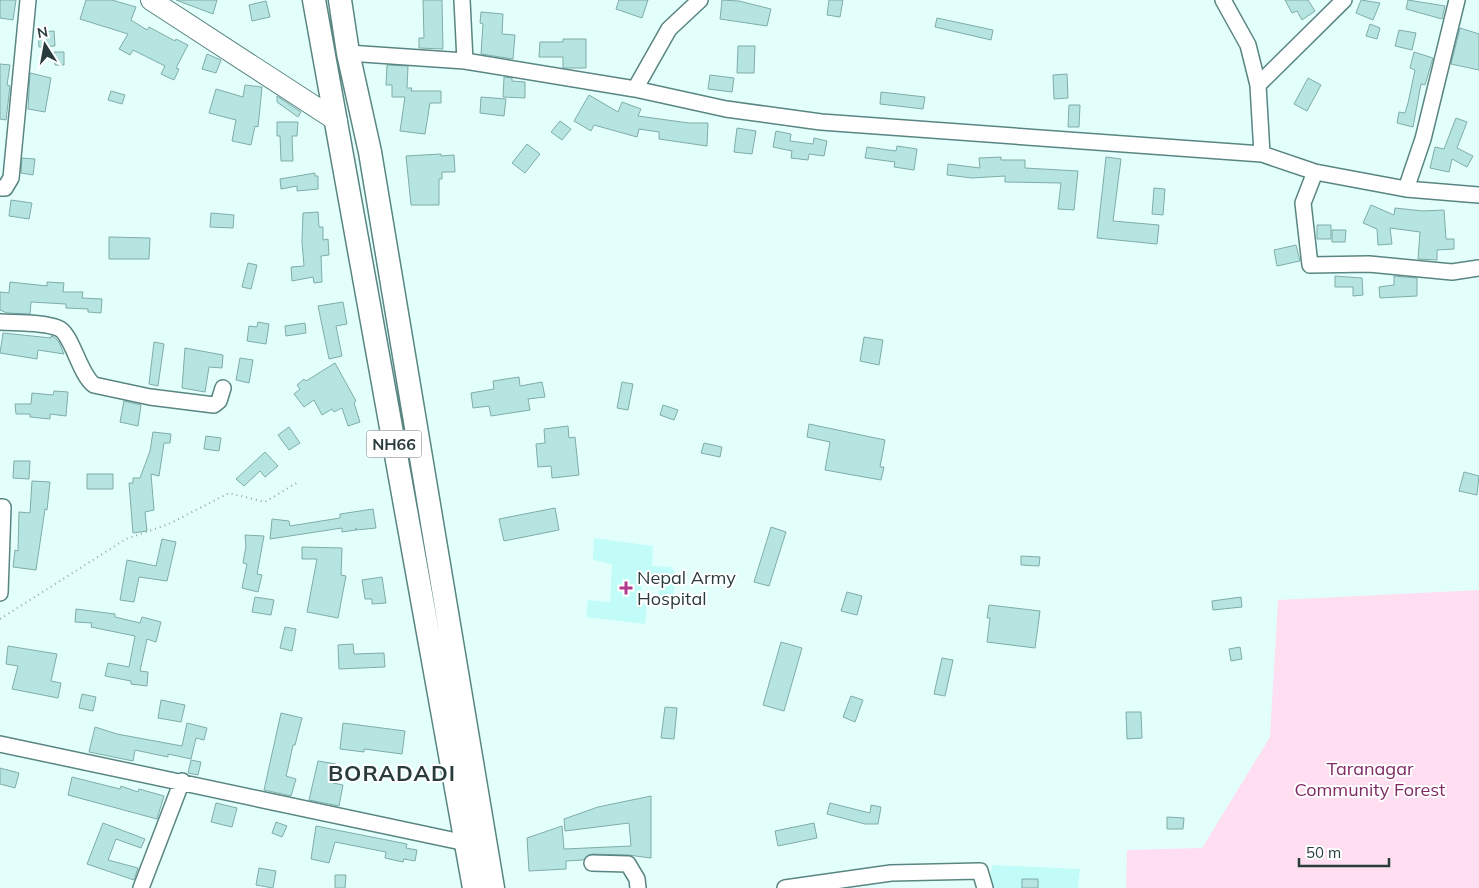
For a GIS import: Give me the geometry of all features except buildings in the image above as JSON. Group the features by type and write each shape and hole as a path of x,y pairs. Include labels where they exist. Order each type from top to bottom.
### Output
{"highway":[{"name":"NH66","path":"314,0 321,48 337,122 474,888"},
{"name":"NH66","path":"340,0 348,53 370,152 493,888"}],"main road":[{"path":"151,0 337,122"}],"street":[{"path":"0,188 5,188 11,178 28,0"},
{"path":"462,0 465,61"},
{"path":"634,89 669,29 700,0"},
{"path":"1223,0 1248,45 1258,85 1262,154"},
{"path":"1258,85 1344,0"},
{"path":"1406,188 1423,140 1457,0"},
{"path":"348,53 465,61 634,89 726,109 821,122 1262,154 1315,172 1406,188 1479,195"},
{"path":"1315,172 1303,203 1310,265 1369,264 1452,272 1479,268"},
{"path":"0,322 53,327 62,330 66,334 71,349 94,385 150,397 214,405 219,401 223,388"},
{"path":"0,506 3,507 0,592"},
{"path":"0,744 466,843"},
{"path":"141,888 182,782"},
{"path":"592,863 628,864 637,878 638,888"},
{"path":"785,888 891,873 980,871 985,888"}],"path":[{"path":"0,619 126,539 169,524 229,493 265,502 298,482"}],"shaded area":[{"name":"Nepal Army Hospital","path":"594,538 653,546 652,566 671,567 675,572 673,606 658,605 660,576 643,574 640,603 647,606 645,624 586,617 588,600 610,602 612,564 593,560"},
{"path":"992,865 1080,869 1078,888 989,888"}],"green space":[{"name":"Taranagar Community Forest","path":"1479,590 1479,888 1126,888 1127,850 1202,848 1270,737 1278,600"}],"place":[{"name":"Nepal Army Hospital","path":"626,588"}],"district":[{"name":"BORADADI","path":"392,773"}]}
